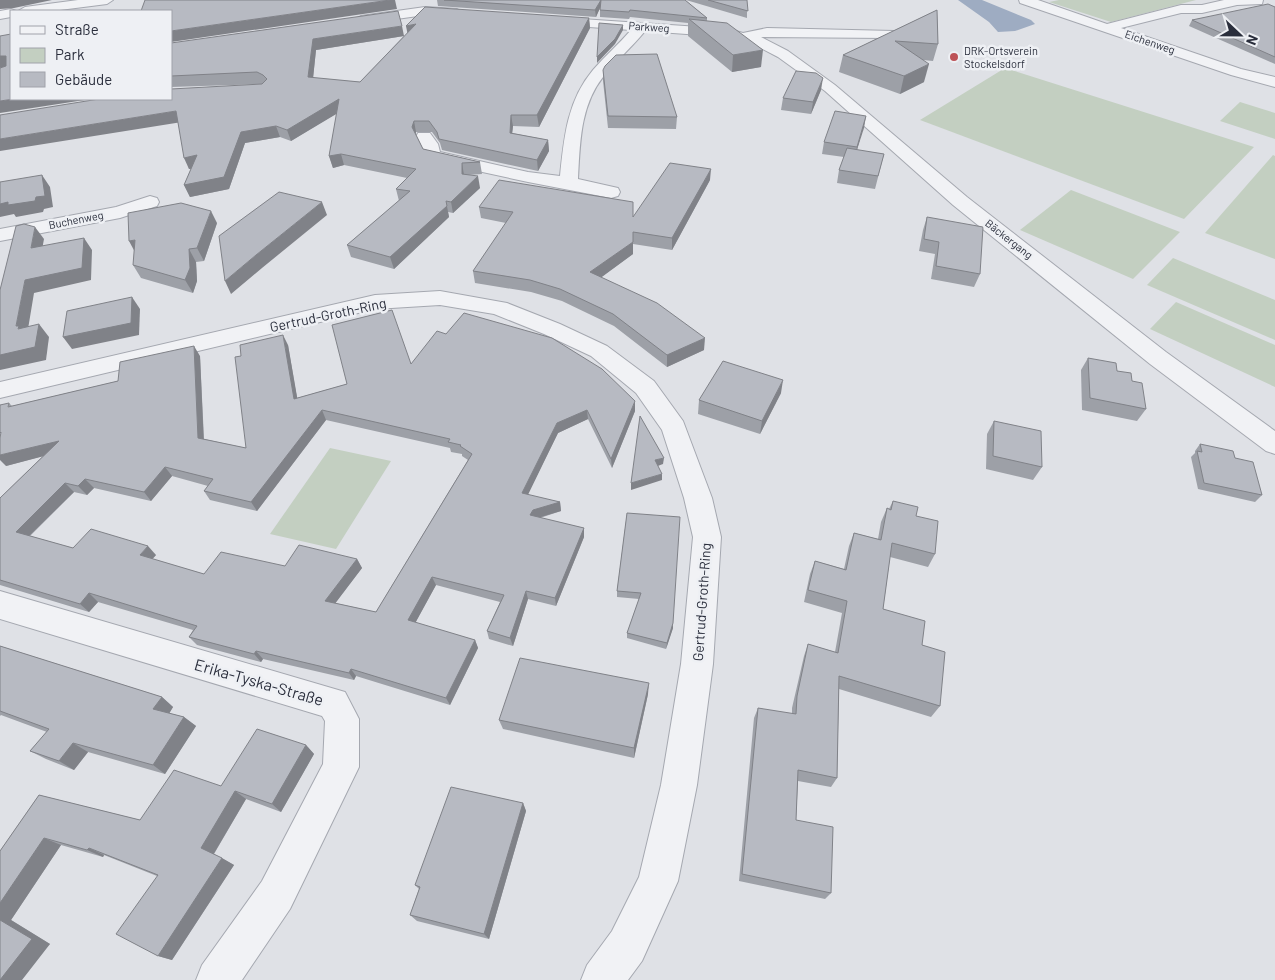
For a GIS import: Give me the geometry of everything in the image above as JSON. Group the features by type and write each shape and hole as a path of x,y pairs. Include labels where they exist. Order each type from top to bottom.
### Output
{"street":[{"path":"32,10 106,0"},
{"name":"Eichenweg","path":"1025,0 1236,72 1275,82"},
{"path":"1106,28 1181,9 1202,9 1237,1 1257,1"},
{"path":"350,22 423,5 472,15"},
{"name":"Parkweg","path":"538,20 642,26 744,36 766,32 888,34"},
{"path":"569,183 573,128 578,105 593,80 611,59 629,43 642,26"},
{"name":"Bäckergang","path":"744,36 783,54 830,88 960,201 1158,358 1275,444"},
{"path":"424,137 429,144 433,156 528,177 611,192"},
{"name":"Buchenweg","path":"0,235 120,212 150,202"},
{"name":"Gertrud-Groth-Ring","path":"0,390 375,302 440,298 499,308 552,329 599,351 646,387 674,428 698,498 707,537 698,664 679,785 658,881 627,946 602,980"},
{"name":"Erika-Tyska-Straße","path":"0,606 332,704 342,719 341,767 276,895 217,980"}],"green space":[{"path":"1059,0 1196,0 1111,22 1049,2"},
{"path":"1005,68 1254,147 1184,219 920,120"},
{"path":"1240,102 1275,113 1275,139 1220,121"},
{"path":"1273,155 1275,156 1275,259 1205,233"},
{"path":"1071,190 1180,232 1133,279 1020,230"},
{"path":"1173,258 1275,300 1275,340 1147,285"},
{"path":"1176,302 1275,345 1275,387 1150,329"},
{"path":"330,448 391,461 336,549 270,534"}],"water":[{"path":"958,0 982,0 1031,20 1035,24 1015,31 998,32 989,22"}],"building":[{"path":"145,0 390,0 172,31 172,10 141,10"},
{"path":"444,0 601,0 595,10"},
{"path":"601,0 685,0 707,18 630,10 629,12 600,10"},
{"path":"708,0 747,0 748,11"},
{"path":"1268,4 1275,7 1275,57 1192,20"},
{"path":"425,7 589,18 537,115 511,115 510,133 548,140 537,160 439,139 437,132 429,121 414,121 412,127 423,149 480,162 462,163 462,174 478,176 451,202 446,201 447,206 390,257 347,245 410,191 396,189 416,169 341,154 329,156 339,99 287,130 276,126 241,132 224,177 184,185 197,155 184,158 176,111 0,139 0,115 93,100 172,100 172,89 262,84 267,79 257,72 172,76 172,43 398,11 402,26 313,39 308,77 360,82 416,24 406,26"},
{"path":"937,10 938,44 895,41 929,64 904,76 843,55"},
{"path":"689,19 727,23 763,50 733,55"},
{"path":"599,23 623,25 615,39 597,57"},
{"path":"10,34 10,100 0,101 0,68 6,66 6,56 0,56 0,36"},
{"path":"657,54 677,117 608,116 603,70 605,66 616,55"},
{"path":"796,71 816,73 823,78 813,102 783,98"},
{"path":"835,111 866,116 857,147 824,142"},
{"path":"847,148 884,154 878,176 839,170"},
{"path":"670,163 711,169 672,238 633,232 633,242 590,272 657,303 705,338 667,355 613,314 560,289 530,280 473,271 513,212 479,207 499,180 633,202 633,217"},
{"path":"42,175 45,196 36,197 35,201 8,205 8,202 0,204 0,182"},
{"path":"279,192 322,202 225,281 219,236"},
{"path":"181,203 211,211 197,248 189,249 190,268 185,280 133,265 135,240 129,241 128,213"},
{"path":"927,217 983,227 980,274 936,266 939,242 924,239"},
{"path":"24,224 35,227 31,248 84,238 82,268 25,280 16,326 19,326 18,329 39,324 35,347 0,355 0,290 16,226"},
{"path":"132,297 131,323 63,337 67,311"},
{"path":"392,310 411,364 437,331 446,334 464,313 552,338 602,369 635,401 611,459 587,410 557,423 522,493 560,502 533,510 530,515 584,528 555,598 526,591 510,638 487,631 504,595 432,577 408,620 475,640 446,698 351,669 349,673 256,651 254,654 189,637 197,626 89,593 80,604 0,580 0,498 59,441 0,455 0,405 9,403 8,407 118,381 120,362 194,346 198,438 246,448 235,357 241,356 240,345 283,335 294,399 347,384 332,325","holes":["322,410 450,439 448,442 461,445 472,454 376,612 325,601 357,559 299,545 285,566 221,552 204,574 140,555 148,546 91,529 73,548 16,532 65,483 78,486 85,479 144,492 165,467 213,479 204,491 251,502"]},
{"path":"1088,358 1116,363 1117,371 1131,373 1132,381 1142,383 1146,409 1090,398"},
{"path":"723,361 783,380 762,421 699,400"},
{"path":"640,416 664,458 655,460 662,474 631,483"},
{"path":"994,421 1041,431 1042,467 993,456"},
{"path":"1200,444 1233,451 1235,458 1253,462 1262,495 1204,483 1197,451 1202,452"},
{"path":"893,501 918,507 916,516 938,521 935,554 892,543 883,609 925,621 922,645 945,652 940,706 839,676 837,778 798,770 796,820 833,827 831,893 742,874 758,708 796,714 797,696 808,644 838,653 847,601 808,590 815,561 846,570 854,533 881,540 887,508 891,510"},
{"path":"627,513 680,517 673,623 667,643 627,633 641,593 617,591"},
{"path":"0,646 162,697 153,709 184,717 153,765 73,743 59,761 30,751 49,729 0,711"},
{"path":"520,658 649,683 634,748 499,720"},
{"path":"257,729 306,745 272,804 235,791 201,848 222,858 158,956 116,934 158,875 89,848 87,850 44,838 0,903 0,851 39,795 140,820 174,770 221,786"},
{"path":"451,787 523,803 484,934 410,915 420,887 415,885"},
{"path":"0,920 32,939 0,980"}],"place":[{"name":"DRK-Ortsverein Stockelsdorf","path":"954,57"}]}
